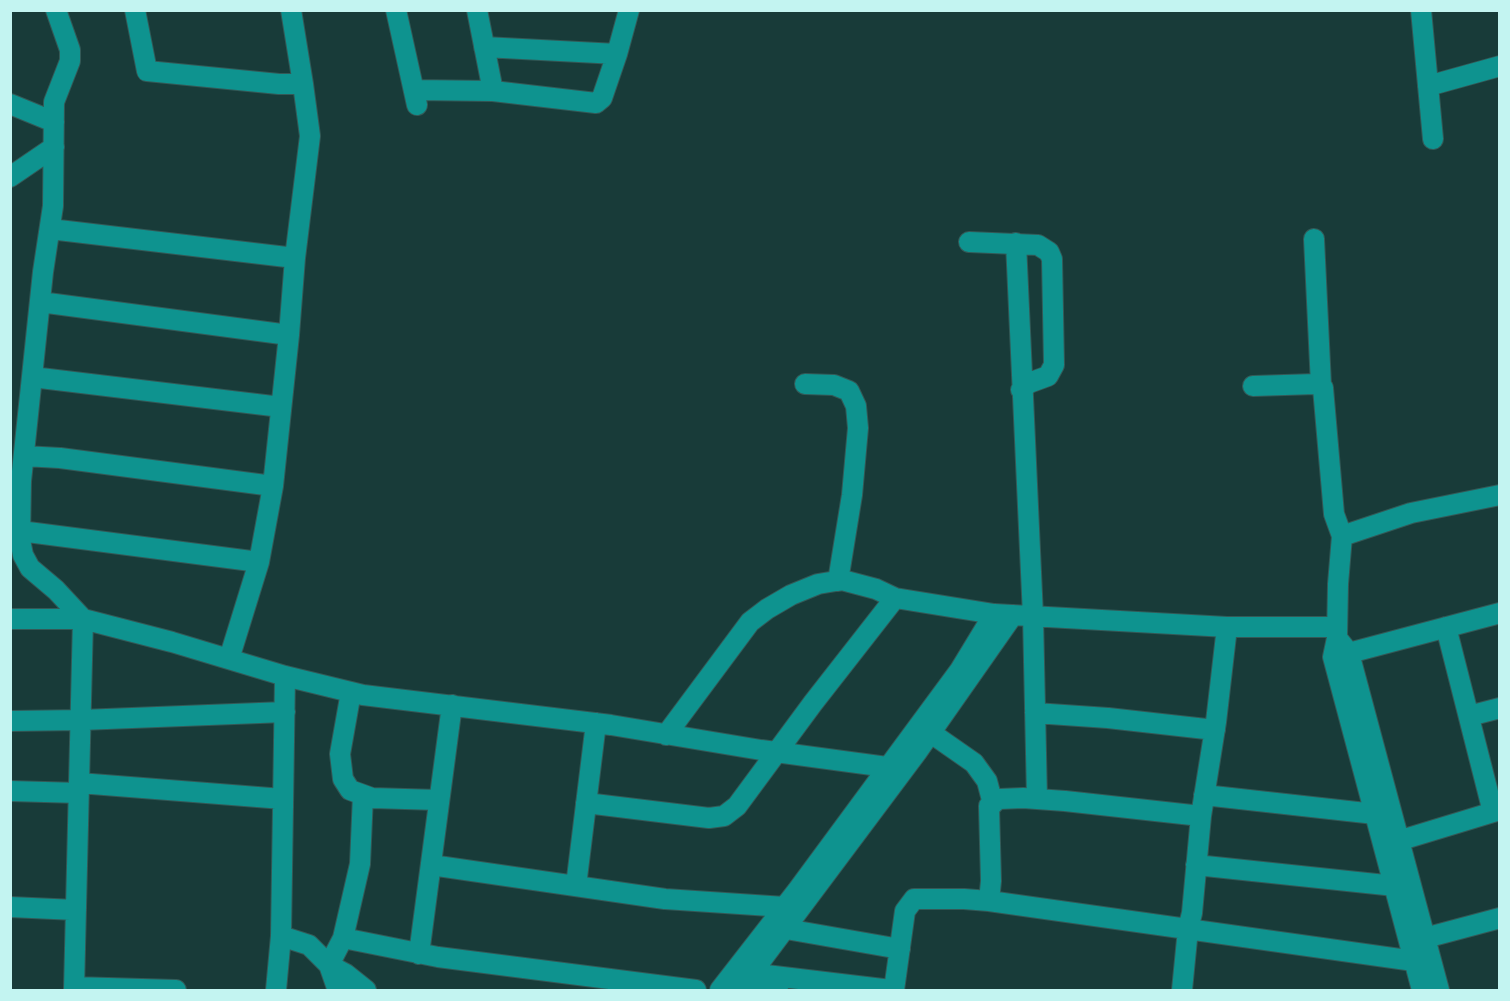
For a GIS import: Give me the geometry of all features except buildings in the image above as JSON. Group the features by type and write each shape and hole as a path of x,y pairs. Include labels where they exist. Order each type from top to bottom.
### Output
{"street":[{"path":"56,10 69,50 70,61 54,102 53,206 32,377 24,456 20,531 23,555 30,568 56,590 83,619 74,989 176,990"},
{"path":"135,10 147,71 279,84 303,84"},
{"path":"229,659 259,562 273,486 295,258 310,136 291,10"},
{"path":"396,10 415,98 493,91 590,104 602,98 629,10"},
{"path":"477,10 493,91"},
{"path":"1421,10 1433,139"},
{"path":"484,47 617,54"},
{"path":"1428,86 1500,66"},
{"path":"10,104 54,122"},
{"path":"10,177 54,147"},
{"path":"50,229 295,258"},
{"path":"1314,239 1321,385 1334,514 1342,536 1341,639 1439,990"},
{"path":"969,242 1016,243 1045,248 1052,259 1054,365 1048,376 1029,383 1021,390"},
{"path":"1016,243 1033,616 1037,799"},
{"path":"40,302 289,335"},
{"path":"32,377 281,407"},
{"path":"805,384 834,385 849,391 856,406 858,428 852,495 838,581"},
{"path":"1253,386 1321,385"},
{"path":"24,456 60,458 273,486"},
{"path":"1342,536 1411,513 1500,495"},
{"path":"20,531 259,562"},
{"path":"666,735 750,622 766,609 791,595 818,584 838,581 876,589 895,598 1004,615 1227,627 1341,639 1446,627 1500,613"},
{"path":"586,803 709,818 724,816 737,806 895,598"},
{"path":"736,982 786,929 931,733 1004,615"},
{"path":"736,982 785,907 887,767 1004,615"},
{"path":"10,619 83,619 109,624 285,676 351,692 596,723 777,753 887,767"},
{"path":"1182,990 1201,816 1215,730 1227,627"},
{"path":"1398,841 1496,811 1446,627"},
{"path":"1341,639 1333,657 1422,990"},
{"path":"276,990 281,936 285,676"},
{"path":"351,692 340,754 343,779 350,790 372,798 438,800"},
{"path":"419,954 452,705"},
{"path":"1469,716 1500,708"},
{"path":"10,721 285,712"},
{"path":"1035,713 1108,718 1215,730"},
{"path":"576,886 596,723"},
{"path":"931,733 974,763 987,781 993,804"},
{"path":"10,791 79,788 283,799"},
{"path":"340,990 337,988 329,965 344,938 360,864 363,795"},
{"path":"1204,795 1376,814"},
{"path":"988,901 991,881 989,806 999,799 1037,799 1201,816"},
{"path":"431,864 665,899 785,907"},
{"path":"1196,865 1395,886"},
{"path":"736,982 893,990 905,911 914,899 964,898 1414,961"},
{"path":"10,907 76,910"},
{"path":"1425,938 1500,918"},
{"path":"786,929 900,949"},
{"path":"281,936 309,945 329,965 346,974 366,990"},
{"path":"344,938 419,954 696,990"},
{"path":"736,982 778,990"}]}
